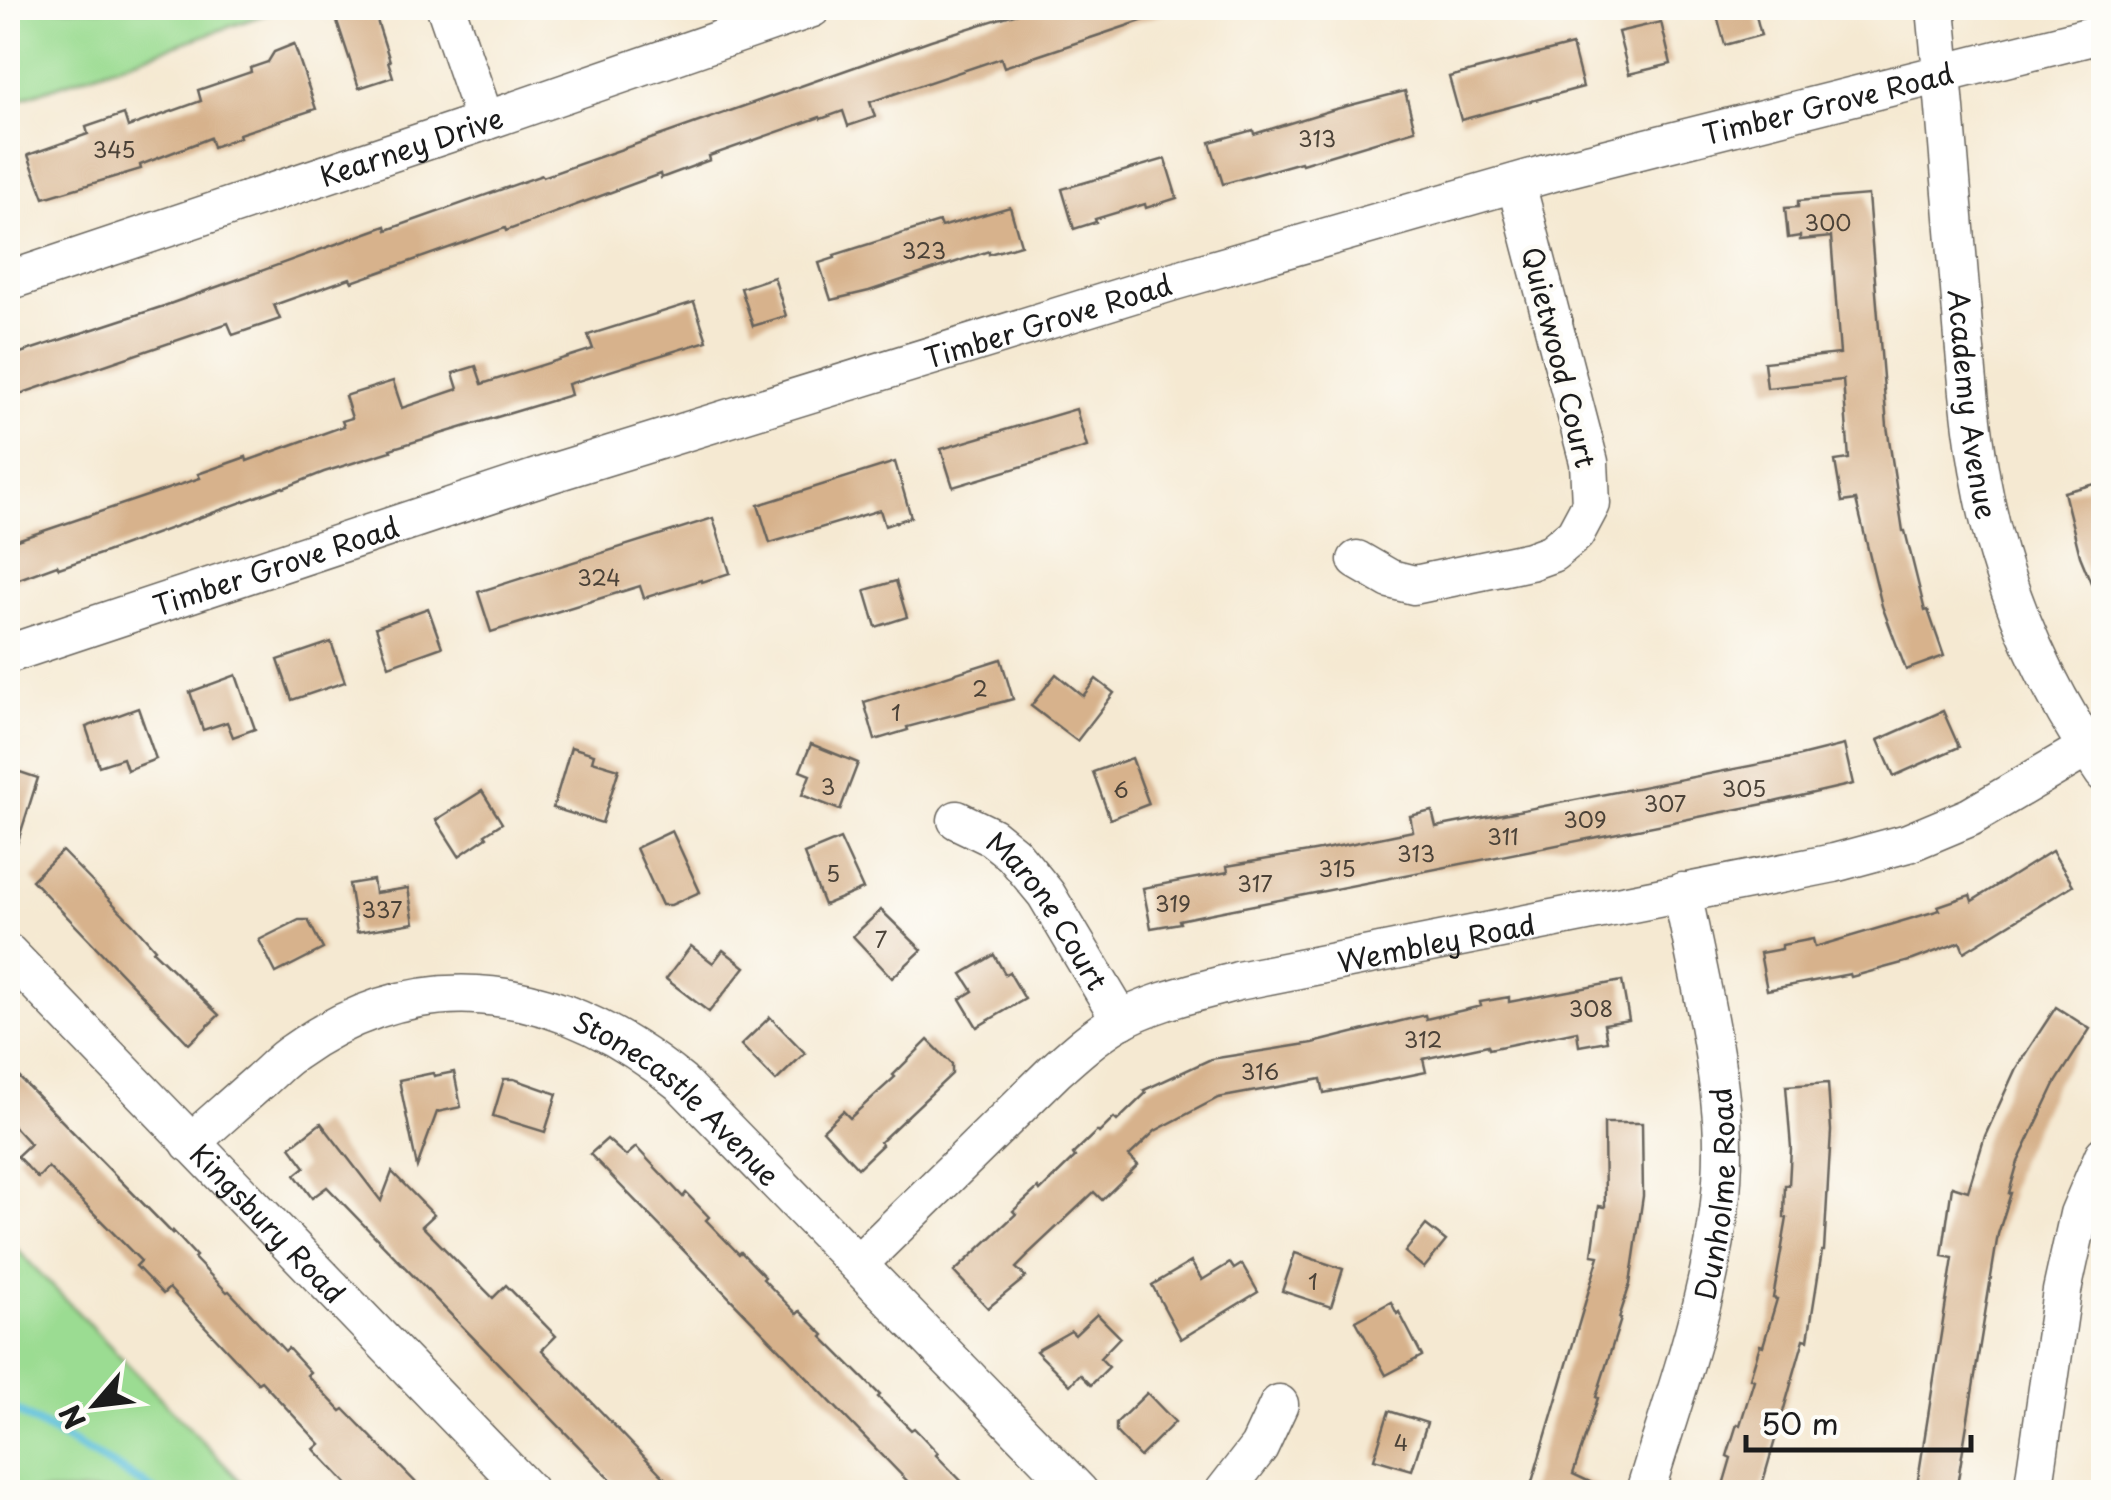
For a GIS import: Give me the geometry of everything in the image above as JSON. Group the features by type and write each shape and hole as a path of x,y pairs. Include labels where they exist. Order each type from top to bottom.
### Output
{"street":[{"path":"446,8 484,121"},
{"name":"Kearney Drive","path":"8,281 812,8"},
{"name":"Academy Avenue","path":"1936,8 1968,389 1980,481 1998,554 2021,619 2050,683 2095,761"},
{"name":"Timber Grove Road","path":"8,654 552,473 1174,280 1516,183 2104,33"},
{"name":"Quietwood Court","path":"1357,560 1390,579 1414,584 1530,561 1552,552 1575,534 1592,504 1590,462 1516,183"},
{"name":"Wembley Road","path":"858,1264 1055,1071 1087,1042 1121,1020 1238,981 1834,864 1908,843 2095,761"},
{"name":"Marone Court","path":"958,820 992,837 1014,854 1046,894 1121,1020"},
{"name":"Dunholme Road","path":"1645,1492 1694,1329 1714,1248 1721,1186 1722,1121 1713,1048 1682,892"},
{"name":"Kingsbury Road","path":"8,953 529,1492"},
{"name":"Stonecastle Avenue","path":"190,1143 291,1054 330,1029 406,1001 452,994 496,995 549,1008 601,1028 647,1055 681,1082 1078,1492"},
{"path":"2033,1492 2062,1291 2079,1214 2104,1155"},
{"path":"1224,1492 1259,1447 1279,1404"}],"green space":[{"path":"8,8 284,8 8,103"},
{"path":"8,1240 251,1492 8,1492"}],"building":[{"path":"373,8 393,77 359,88 335,15"},
{"path":"1034,8 1168,8 1168,12 1004,67 1001,58 870,102 875,117 848,126 843,111 820,117 709,156 710,160 661,178 660,174 352,282 350,278 274,305 280,319 233,335 228,323 8,398 8,357"},
{"path":"1715,8 1754,8 1761,35 1725,45"},
{"path":"1661,22 1671,64 1629,74 1618,32"},
{"path":"294,44 316,109 239,134 240,137 213,147 210,138 140,165 141,169 44,198 28,155 88,134 86,127 124,114 128,127 201,101 198,90 251,72 250,68 268,62 274,52"},
{"path":"1572,45 1583,87 1461,120 1449,77"},
{"path":"1405,91 1415,130 1223,184 1210,142 1253,130 1254,134"},
{"path":"1165,159 1177,198 1095,219 1096,222 1074,229 1062,189"},
{"path":"1868,195 1887,426 1903,531 1925,611 1928,610 1944,656 1906,670 1882,606 1856,500 1842,502 1835,461 1849,459 1843,380 1767,388 1764,362 1840,354 1831,237 1788,238 1785,208 1798,207 1798,201"},
{"path":"1010,207 1021,245 989,251 831,300 819,263 835,258 834,255 939,222 941,227"},
{"path":"774,277 786,316 753,326 741,288"},
{"path":"694,302 707,341 568,384 571,395 390,449 106,552 8,583 8,543 344,426 342,421 352,418 345,396 393,381 402,408 458,389 453,373 476,366 482,384 593,349 588,335"},
{"path":"1076,409 1087,447 953,487 941,449"},
{"path":"895,462 911,517 885,526 880,510 770,543 758,505"},
{"path":"2099,483 2104,503 2103,612 2080,556 2064,492"},
{"path":"713,518 730,573 644,598 640,586 491,632 478,592"},
{"path":"896,581 907,617 876,627 865,590"},
{"path":"428,608 442,647 389,666 376,627"},
{"path":"331,642 345,682 292,700 278,660"},
{"path":"1001,659 1013,699 907,727 908,730 875,740 864,702"},
{"path":"1056,674 1083,696 1096,679 1114,693 1077,741 1031,706"},
{"path":"236,675 255,729 233,737 227,722 203,730 190,692"},
{"path":"138,708 156,759 127,770 123,758 99,766 86,727"},
{"path":"1943,711 1959,747 1894,776 1878,740"},
{"path":"811,744 858,763 840,810 802,795 810,775 800,771"},
{"path":"1844,745 1853,784 1151,928 1143,888 1228,872 1227,866 1413,831 1410,816 1432,811 1436,827"},
{"path":"571,747 594,754 592,761 619,769 602,823 553,808"},
{"path":"1132,758 1149,804 1110,819 1093,772"},
{"path":"8,768 38,778 13,857 8,857"},
{"path":"482,791 502,823 459,856 436,820"},
{"path":"672,831 700,892 662,905 636,848"},
{"path":"840,839 863,889 824,905 804,854"},
{"path":"62,851 133,924 153,951 219,1015 189,1044 32,880"},
{"path":"2052,851 2073,885 1964,952 1960,942 1851,977 1850,974 1767,990 1760,953 1813,939 1815,947 1940,910 1938,906 1970,895 1972,901"},
{"path":"373,880 375,893 408,888 414,923 357,932 349,884"},
{"path":"881,910 922,950 892,978 853,936"},
{"path":"299,920 308,920 323,949 276,973 259,940"},
{"path":"691,946 713,963 723,950 745,967 709,1012 666,979"},
{"path":"994,955 1025,999 977,1027 960,999 973,991 962,974"},
{"path":"1622,981 1629,1020 1604,1024 1607,1041 1579,1046 1577,1031 1423,1059 1426,1072 1324,1093 1321,1079 1218,1098 1155,1131 1129,1156 1138,1165 1102,1200 1094,1192 1027,1255 1016,1268 1026,1277 988,1308 954,1272 1016,1214 1013,1211 1075,1157 1073,1154 1097,1131 1114,1118 1117,1121 1146,1093 1144,1090 1211,1059 1313,1043 1425,1015 1426,1019 1481,1006 1480,1002 1509,997 1509,1002"},
{"path":"2056,1007 2090,1029 2055,1084 2018,1162 2009,1193 1998,1234 1956,1492 1916,1492 1953,1258 1942,1256 1952,1186 1968,1191 1985,1136 2016,1068"},
{"path":"770,1017 805,1053 776,1081 741,1045"},
{"path":"928,1040 952,1064 952,1074 858,1168 823,1130 843,1111 850,1118"},
{"path":"8,1066 173,1231 194,1258 285,1351 288,1348 341,1411 344,1409 425,1492 355,1492 314,1449 320,1444 261,1381 258,1383 169,1288 163,1294 136,1266 141,1261 48,1167 38,1178 17,1156 30,1144 8,1120"},
{"path":"454,1072 461,1107 437,1112 417,1167 399,1080"},
{"path":"504,1079 557,1094 545,1132 493,1116"},
{"path":"1828,1083 1831,1131 1824,1251 1808,1340 1804,1339 1760,1492 1721,1492 1731,1458 1727,1456 1777,1299 1773,1298 1787,1218 1785,1185 1789,1185 1791,1148 1786,1086"},
{"path":"321,1123 381,1201 392,1172 434,1215 422,1226 493,1298 506,1285 556,1336 542,1350 678,1492 623,1492 327,1187 312,1198 295,1175 305,1167 290,1147"},
{"path":"1604,1123 1642,1123 1643,1196 1630,1284 1573,1474 1611,1492 1529,1492 1599,1256 1592,1255 1599,1206 1605,1207"},
{"path":"607,1139 626,1156 636,1147 683,1197 686,1193 709,1217 706,1220 797,1314 800,1311 824,1335 878,1397 911,1430 914,1428 972,1492 918,1492 590,1154"},
{"path":"1426,1225 1446,1241 1424,1268 1405,1252"},
{"path":"1295,1253 1343,1269 1331,1307 1282,1291"},
{"path":"1191,1262 1202,1280 1230,1263 1234,1269 1242,1264 1258,1292 1181,1339 1152,1285"},
{"path":"1391,1302 1422,1356 1386,1375 1356,1321"},
{"path":"1097,1314 1120,1337 1100,1358 1109,1367 1091,1385 1080,1374 1070,1385 1036,1351 1071,1331 1075,1335"},
{"path":"1147,1393 1175,1422 1140,1457 1116,1432 1116,1423"},
{"path":"1389,1411 1427,1423 1412,1470 1374,1459"}],"waterway":[{"path":"8,1406 154,1492"}]}
